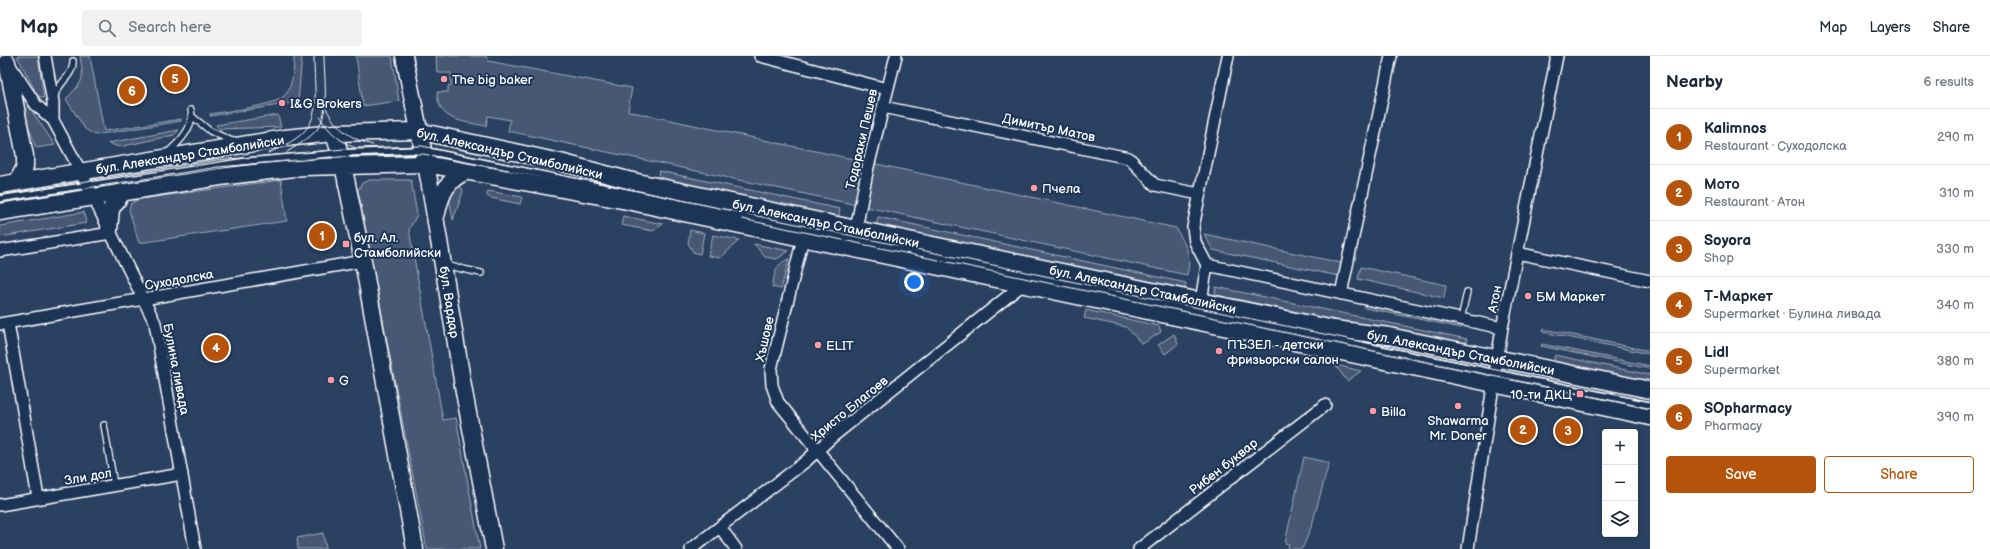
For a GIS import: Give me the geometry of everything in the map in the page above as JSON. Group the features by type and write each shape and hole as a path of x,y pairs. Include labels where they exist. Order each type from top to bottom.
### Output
{"street":[{"name":"Булина ливада","path":"45,56 53,102 53,120"},
{"name":"бул. Вардар","path":"404,56 444,265 464,392 494,549"},
{"name":"Тодораки Пешев","path":"856,229 887,89 896,56"},
{"path":"1201,301 1207,265 1193,235 1193,227 1228,56"},
{"path":"1341,294 1391,56"},
{"name":"Атон","path":"1468,549 1502,328 1557,56"},
{"path":"765,57 887,89"},
{"name":"Булина ливада","path":"7,59 36,105 53,120 155,323 195,549"},
{"path":"7,59 25,156 25,167 17,182"},
{"name":"Димитър Матов","path":"883,107 1129,158 1155,185 1199,194"},
{"name":"бул. Александър Стамболийски","path":"0,212 87,185 158,159 285,138 334,133 418,130 560,162 628,180 856,229 1334,329 1389,336 1496,372 1650,417"},
{"path":"334,133 363,261 415,549"},
{"name":"бул. Александър Стамболийски","path":"0,185 17,182 87,185 123,192 303,166 341,159 424,157 465,172 627,201 1022,285 1496,372 1650,390"},
{"path":"435,218 441,196 447,185 456,176 465,172"},
{"path":"0,250 110,232 111,209 123,192"},
{"name":"Хъшове","path":"803,238 771,369 772,385 778,402 898,549"},
{"path":"1517,253 1650,281"},
{"name":"Суходолска","path":"4,324 363,261"},
{"path":"1207,265 1502,328"},
{"name":"Христо Благоев","path":"691,549 818,450 1022,285"},
{"path":"4,324 38,498"},
{"name":"Рибен буквар","path":"1139,549 1325,405"},
{"name":"Зли дол","path":"0,505 182,474"},
{"path":"720,527 736,549"}],"lane":[{"path":"53,102 56,90 69,74 73,66 72,61"},
{"path":"191,110 193,117 210,131 223,138 243,145"},
{"path":"158,159 183,137 193,117"},
{"path":"424,157 831,234 1650,405"},
{"path":"0,199 248,161 341,159"},
{"path":"444,265 481,273"},
{"path":"1461,319 1466,292"},
{"path":"104,425 114,486"}],"shaded area":[{"path":"17,56 38,56 44,98 38,96"},
{"path":"80,56 90,56 104,131 181,119 181,121 95,135 85,129 66,99 81,80 82,71"},
{"path":"294,56 302,56 298,102 210,116 210,114 262,105 280,99 285,95 290,87"},
{"path":"356,56 392,56 399,101 363,106"},
{"path":"436,56 486,56 488,61 632,88 628,111 1176,228 1187,251 1189,261 1187,275 508,131 510,120 488,116 486,126 460,121 447,115 438,102 437,92 448,92 448,86 451,85 451,73 437,73"},
{"path":"21,95 55,145 36,148 21,103"},
{"path":"278,115 281,127 219,129 216,125"},
{"path":"179,130 174,135 119,147 108,143"},
{"path":"659,171 840,209 838,219 657,181"},
{"path":"281,180 287,221 139,243 129,210 131,203 140,199"},
{"path":"370,180 411,180 417,215 409,229 443,420 456,418 480,549 427,549 358,190 362,183"},
{"path":"453,186 462,188 463,192 453,220 449,197"},
{"path":"488,191 522,197 520,204 491,198 487,196"},
{"path":"84,212 86,223 0,237 0,226"},
{"path":"623,216 663,224 653,231 621,225"},
{"path":"878,217 1186,283 1184,293 876,227"},
{"path":"690,230 704,233 700,254 693,252 688,243"},
{"path":"1204,234 1342,263 1339,276 1213,250"},
{"path":"713,235 739,240 721,258 708,256"},
{"path":"754,244 789,251 777,259 765,257"},
{"path":"789,259 781,289 772,287 776,270 784,261"},
{"path":"1361,267 1446,285 1444,298 1358,279"},
{"path":"1216,287 1467,339 1466,344 1336,323 1219,298 1215,293"},
{"path":"1365,305 1463,325 1462,328 1365,308"},
{"path":"1086,310 1159,326 1161,332 1142,344 1126,327 1084,318"},
{"path":"1544,329 1650,351 1650,354 1543,332"},
{"path":"1174,334 1178,344 1165,354 1158,345"},
{"path":"1542,344 1650,366 1650,369 1541,346"},
{"path":"1555,355 1650,375 1650,383 1553,362"},
{"path":"1335,365 1361,371 1347,381"},
{"path":"1304,457 1329,463 1312,525 1303,547 1301,549 1288,549 1289,544 1285,543"},
{"path":"323,533 326,549 298,549 297,538"}],"tram line":[{"path":"268,153 287,144 300,135 308,126 313,116 315,104 314,56"},
{"path":"287,152 314,133 323,118 325,101 324,56"},
{"path":"325,105 328,113 338,126 350,136 373,145"},
{"path":"320,117 335,136 355,148"},
{"path":"0,195 217,160 356,148 422,146 1650,402"},
{"path":"0,202 218,167 340,157 423,154 509,170"},
{"path":"742,219 1650,409"}],"place":[{"name":"Lidl","path":"175,79"},
{"name":"The big baker","path":"444,79"},
{"name":"SOpharmacy","path":"132,91"},
{"name":"I&G Brokers","path":"282,103"},
{"name":"Пчела","path":"1034,188"},
{"name":"Kalimnos","path":"322,236"},
{"name":"бул. Ал. Стамболийски","path":"346,244"},
{"name":"БМ Маркет","path":"1528,296"},
{"name":"ELIT","path":"818,345"},
{"name":"Т-Маркет","path":"216,348"},
{"name":"ПЪЗЕЛ - детски фризьорски салон","path":"1219,351"},
{"name":"G","path":"331,380"},
{"name":"10-ти ДКЦ","path":"1580,394"},
{"name":"Shawarma Mr. Doner","path":"1458,406"},
{"name":"Billa","path":"1373,411"},
{"name":"Мото","path":"1523,430"},
{"name":"Soyora","path":"1568,431"}]}
